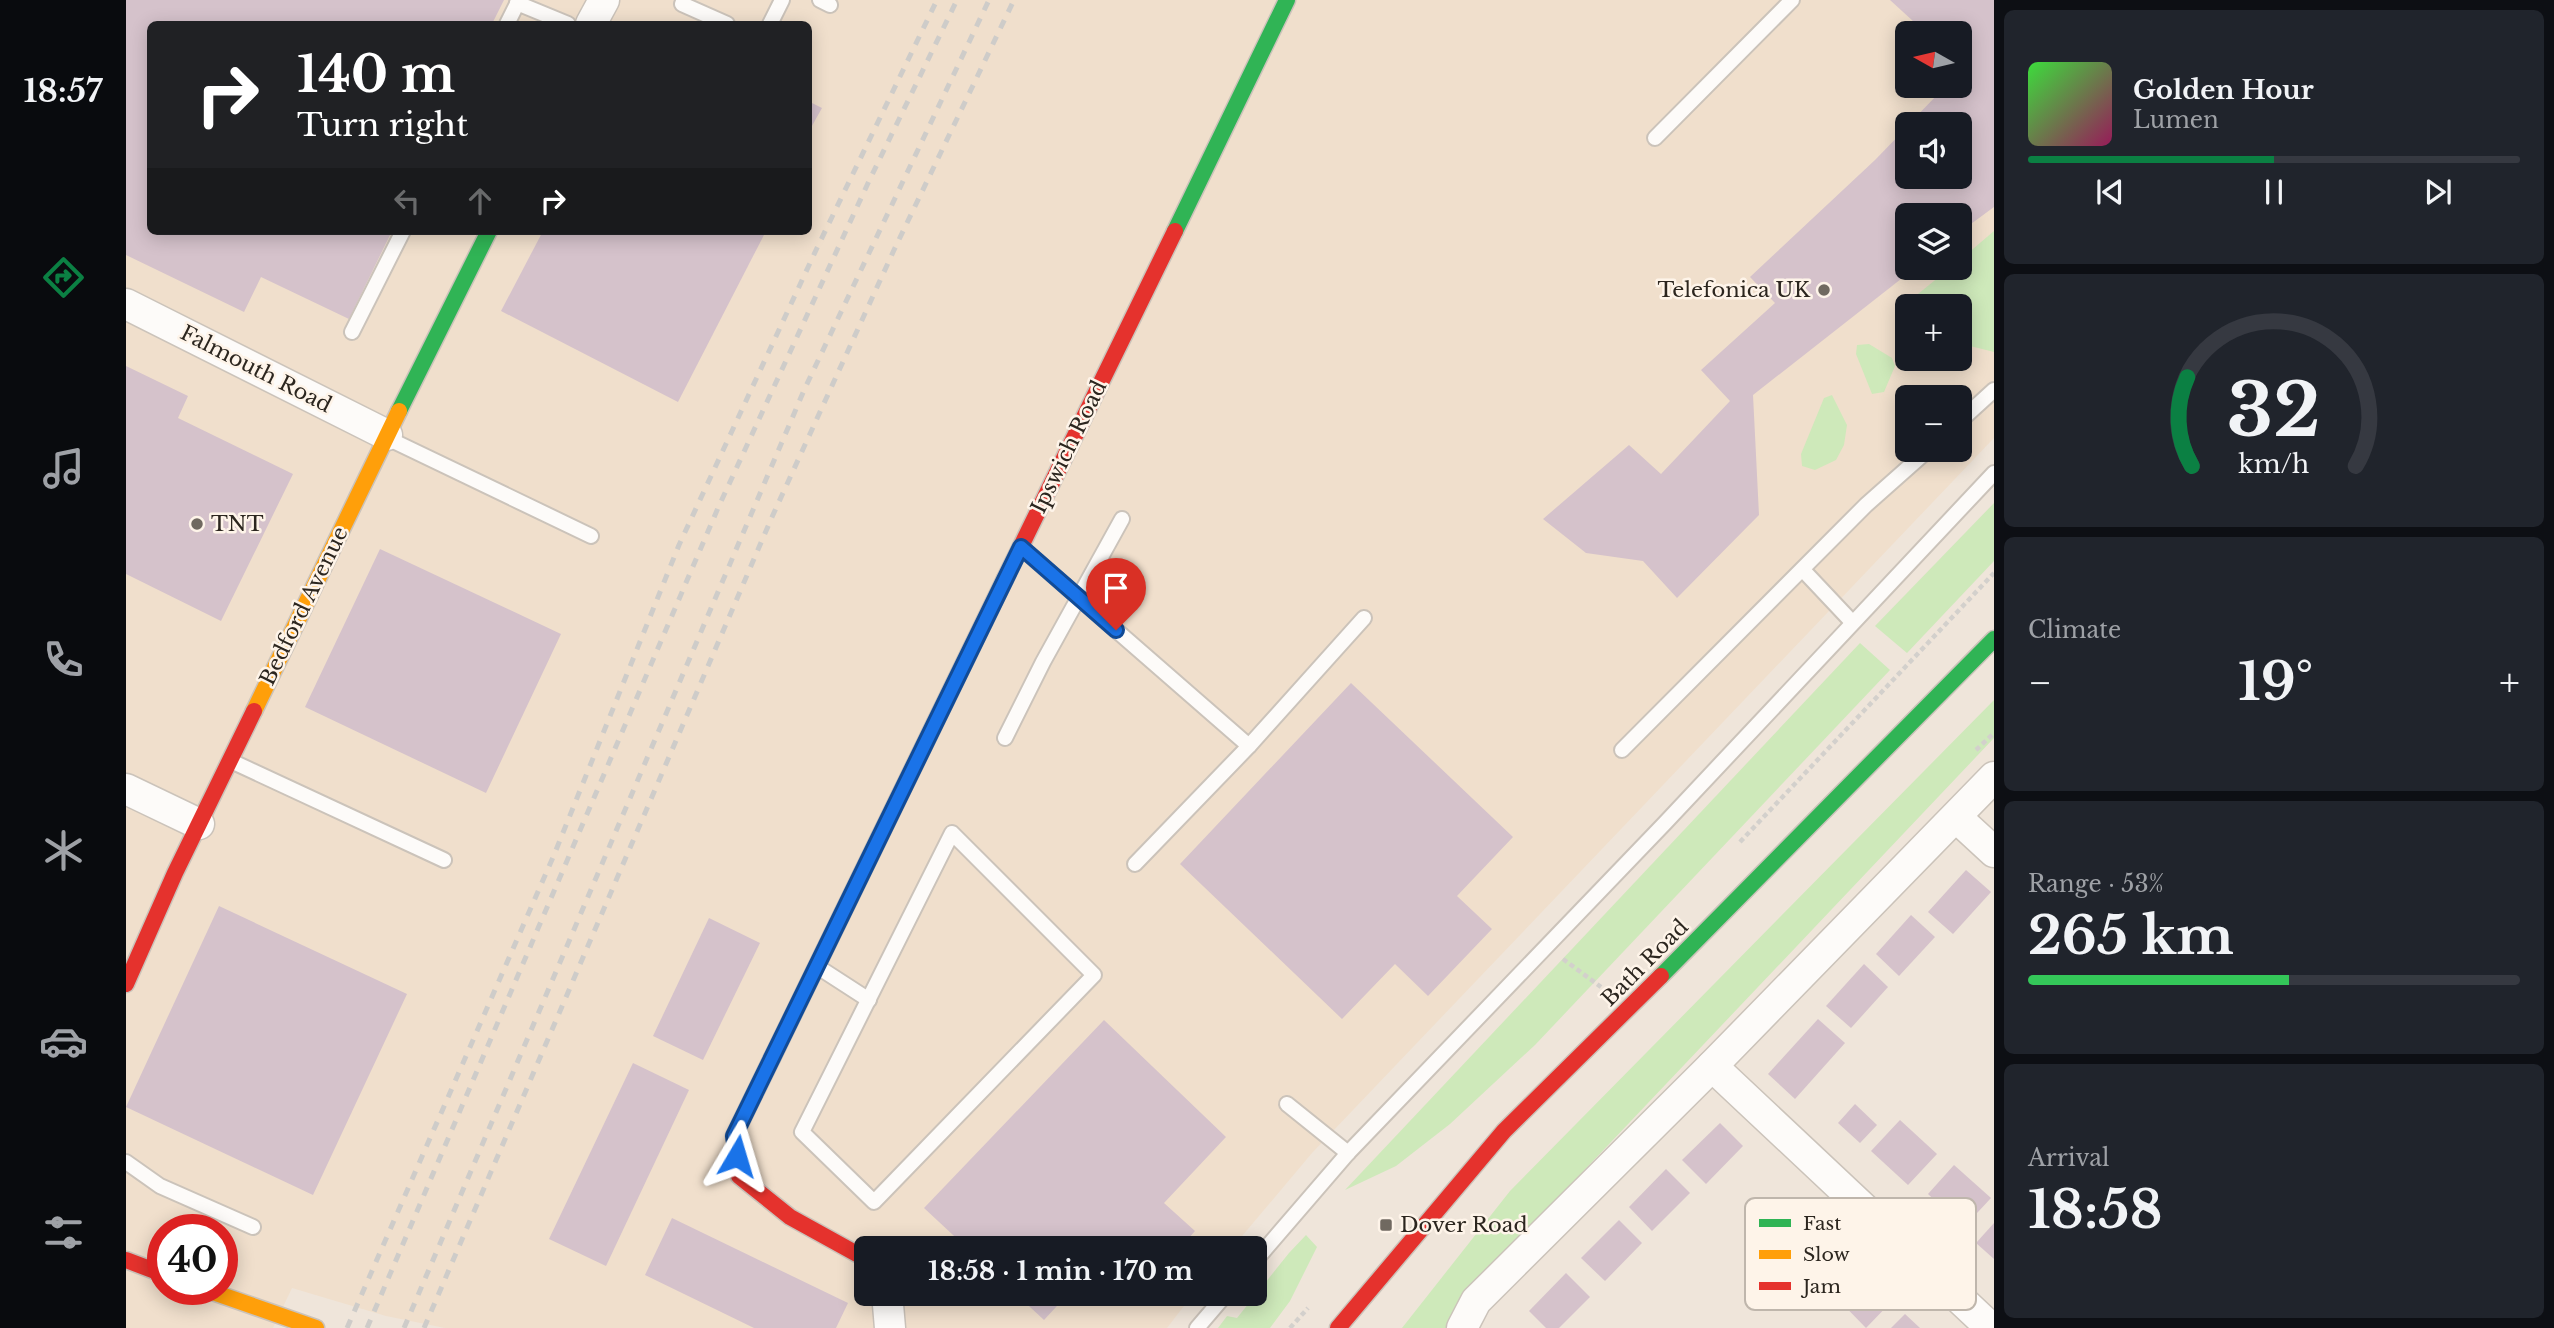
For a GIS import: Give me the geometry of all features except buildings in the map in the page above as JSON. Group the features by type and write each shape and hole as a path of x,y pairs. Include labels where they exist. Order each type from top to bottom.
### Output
{"street":[{"path":"594,21 604,0"},
{"name":"Ipswich Road","path":"854,1252 790,1217 739,1176 734,1136 1287,0"},
{"name":"Bedford Avenue","path":"126,984 199,824 386,436 487,235"},
{"name":"Falmouth Road","path":"126,304 386,436"},
{"name":"Bath Road","path":"1338,1328 1504,1131 1632,1006 1994,639"},
{"path":"1462,1328 1476,1301 1712,1066 1994,777"},
{"path":"126,789 199,824"},
{"path":"1956,817 1994,852"},
{"path":"1712,1066 1853,1198"},
{"path":"126,1260 147,1268"},
{"path":"238,1301 316,1328"},
{"path":"888,1306 890,1328"},
{"path":"1972,1310 1991,1328"}],"lane":[{"path":"772,21 782,0"},
{"path":"1655,138 1793,0"},
{"path":"508,21 518,2 561,21"},
{"path":"682,4 720,21"},
{"path":"352,332 401,235"},
{"path":"1972,411 1993,393"},
{"path":"386,436 591,536"},
{"path":"1622,750 1866,505 1914,462"},
{"path":"1267,1247 1348,1153 1547,948 1994,472"},
{"path":"1005,738 1122,519"},
{"path":"1021,547 1249,747"},
{"path":"1803,570 1852,622"},
{"path":"1135,864 1249,747 1364,618"},
{"path":"230,760 444,860"},
{"path":"952,833 1094,975 874,1202 802,1132 869,1000 952,833"},
{"path":"817,966 869,1000"},
{"path":"1287,1104 1348,1153"},
{"path":"126,1162 160,1186 253,1227"},
{"path":"1197,1328 1216,1306"}],"path":[{"path":"1547,948 1632,1006"}],"shaded area":[{"path":"126,0 1994,0 1994,438 1972,461 1972,385 1895,385 1895,462 1971,462 1312,1153 1242,1236 854,1236 854,1306 1184,1306 1167,1328 445,1328 386,1316 292,1288 273,1328 126,1328"}],"green space":[{"path":"1994,231 1994,352 1972,346 1972,294 1918,294 1935,280 1972,280 1972,250"},
{"path":"1869,344 1892,358 1895,366 1884,392 1872,394 1856,354 1857,345"},
{"path":"1832,395 1847,425 1844,445 1836,460 1815,470 1802,466 1801,454 1824,398"},
{"path":"1994,503 1994,561 1907,653 1875,626"},
{"path":"1860,643 1890,670 1535,1045 1450,1124 1396,1166 1345,1190"},
{"path":"1994,700 1994,738 1467,1294 1451,1328 1402,1328 1510,1191"},
{"path":"1306,1235 1317,1247 1290,1301 1270,1328 1218,1328 1227,1316 1237,1318 1247,1306 1267,1306 1267,1280"}],"railway":[{"path":"347,1328 554,855 679,545 817,248 937,0"},
{"path":"367,1328 718,508 869,181 957,0"},
{"path":"404,1328 805,388 989,0"},
{"path":"424,1328 772,517 894,250 1014,0"}],"traffic: fast":[{"path":"1175,231 1287,0"},
{"path":"399,411 487,235"},
{"path":"772,1058 1005,579"},
{"path":"1661,976 1994,639"}],"traffic: slow":[{"path":"254,711 399,411"},
{"path":"238,1301 316,1328"}],"traffic: jam":[{"path":"1005,579 1175,231"},
{"path":"126,984 175,873 254,711"},
{"path":"1338,1328 1504,1131 1661,976"},
{"path":"772,1058 734,1136 739,1176 790,1217 854,1252"},
{"path":"126,1260 147,1268"}],"place":[{"name":"Telefonica UK","path":"1824,290"},
{"name":"TNT","path":"197,524"},
{"name":"Dover Road","path":"1386,1225"}],"route":[{"path":"737,1156 734,1136 1021,547 1116,630"}]}
